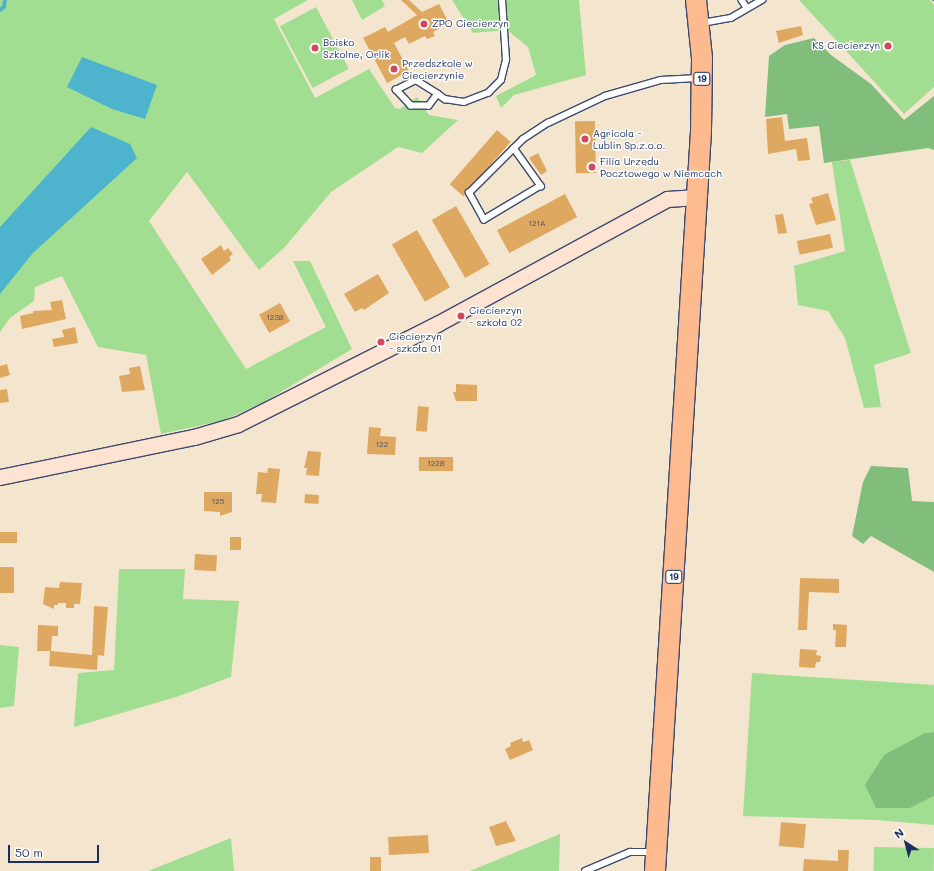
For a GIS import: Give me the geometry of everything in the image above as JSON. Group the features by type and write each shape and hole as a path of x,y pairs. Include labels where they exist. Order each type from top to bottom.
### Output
{"highway":[{"name":"19","path":"656,862 697,197 702,78 699,23 696,0"}],"street":[{"path":"0,477 194,437 238,424 431,327 654,205 672,197 697,197"}],"lane":[{"path":"438,94 429,106 411,106 396,90 416,80 438,94 445,99 464,102 488,93 501,80 506,60 502,0"},
{"path":"742,0 747,8"},
{"path":"699,23 731,18 762,0"},
{"path":"514,148 541,186 484,220 469,193 514,148 523,139 548,123 602,97 661,80 702,78"},
{"path":"585,871 630,852 656,862"}],"green space":[{"path":"0,0 308,0 274,19 315,98 369,69 395,108 400,109 417,97 429,115 458,120 422,153 398,147 331,192 284,248 259,270 187,172 149,221 246,369 326,327 293,261 310,261 352,349 266,401 238,414 221,421 161,434 146,355 98,347 62,276 35,287 34,301 10,318 0,332"},
{"path":"352,0 382,0 385,6 362,20"},
{"path":"452,0 579,0 586,75 514,95 501,108 496,96 536,75 528,47 507,30 473,33"},
{"name":"KS Ciecierzyn","path":"799,0 930,0 934,5 934,87 904,114"},
{"name":"Boisko Szkolne, Orlik","path":"316,7 349,69 313,88 280,26"},
{"path":"814,38 831,55 871,84 904,120 934,96 934,150 928,148 824,163 819,126 789,129 787,114 765,117 769,56 785,45"},
{"path":"850,160 911,353 874,365 881,407 864,408 845,338 828,311 798,305 794,266 845,251 832,162"},
{"path":"871,466 908,468 912,501 934,502 934,572 871,536 863,544 852,536 863,482"},
{"path":"119,569 185,569 183,599 239,601 231,677 176,697 74,727 78,673 114,670"},
{"path":"0,645 19,647 14,706 0,708"},
{"path":"752,673 934,685 934,732 925,733 910,808 934,796 934,825 876,820 743,816"},
{"path":"934,732 934,796 910,808 876,808 865,785 884,755 925,733"},
{"path":"560,834 559,871 470,871"},
{"path":"231,838 234,871 148,871"},
{"path":"874,847 934,848 934,871 874,871"}],"water":[{"path":"82,57 157,85 145,119 112,109 67,87"},
{"path":"91,127 130,144 137,158 33,253 0,294 0,227"}],"building":[{"path":"401,0 409,0 422,12 439,4 449,23 433,32 435,36 427,39 425,36 409,44 405,37 394,43 409,71 387,83 363,38 385,27 388,32 417,15"},
{"path":"801,26 803,35 779,43 776,31"},
{"path":"782,117 785,141 807,138 810,160 798,161 796,149 768,154 766,119"},
{"name":"Agricola - Lublin Sp.z.o.o.","path":"575,121 595,121 596,173 576,173"},
{"path":"497,130 511,142 463,196 450,184"},
{"path":"538,153 547,171 541,175 529,158"},
{"path":"828,193 836,220 816,225 809,204 813,203 811,198"},
{"path":"565,194 577,217 509,253 497,230"},
{"path":"456,206 490,264 465,278 432,220"},
{"path":"783,214 787,233 778,234 775,215"},
{"path":"417,230 450,287 425,302 392,244"},
{"path":"830,234 833,248 800,255 797,241"},
{"path":"221,245 224,251 228,248 233,254 229,257 231,260 212,275 201,259"},
{"path":"378,274 389,293 364,310 362,308 355,312 344,294"},
{"path":"62,300 66,319 22,329 20,316 33,313 33,311 52,310 50,302"},
{"path":"280,303 290,321 269,333 259,315"},
{"path":"75,327 78,343 54,347 52,339 64,337 62,330"},
{"path":"7,364 10,375 0,378 0,366"},
{"path":"140,366 145,390 122,392 119,376 130,374 129,368"},
{"path":"456,384 477,385 477,401 456,401 453,392 456,392"},
{"path":"7,389 9,402 0,403 0,390"},
{"path":"418,406 429,407 427,432 416,431"},
{"path":"369,427 381,428 380,436 396,437 395,455 367,454"},
{"path":"308,451 321,452 319,476 306,475 307,468 304,468"},
{"path":"419,457 453,457 453,471 419,471"},
{"path":"268,468 280,469 276,503 261,502 262,494 256,494 258,472 267,473"},
{"path":"204,492 232,492 232,512 220,516 220,512 204,511"},
{"path":"305,494 319,495 318,504 304,503"},
{"path":"0,532 17,532 17,543 0,543"},
{"path":"230,537 241,537 241,550 230,550"},
{"path":"195,554 217,555 216,571 194,570"},
{"path":"0,567 14,567 14,593 0,593"},
{"path":"800,578 839,579 839,593 809,592 807,630 798,630"},
{"path":"60,582 82,583 80,604 74,604 74,608 66,608 66,603 58,603 58,605 54,605 54,609 43,604 45,587 59,588"},
{"path":"94,606 108,607 104,656 98,655 97,670 49,666 50,651 37,651 38,625 58,626 58,636 52,636 51,651 92,655"},
{"path":"833,624 847,625 846,647 835,647 836,630 833,630"},
{"path":"800,649 817,650 816,655 821,656 820,662 816,662 815,668 799,667"},
{"path":"522,738 523,742 529,740 533,750 510,760 505,749 511,746 510,743"},
{"path":"506,821 516,841 496,846 489,827"},
{"path":"781,822 806,824 804,848 779,846"},
{"path":"428,835 429,853 389,855 388,837"},
{"path":"838,850 849,850 848,871 803,871 804,859 838,861"},
{"path":"370,857 381,857 381,871 370,871"}],"waterway":[{"path":"0,10 4,7 5,0"}],"place":[{"name":"ZPO Ciecierzyn","path":"424,24"},
{"name":"KS Ciecierzyn","path":"888,46"},
{"name":"Boisko Szkolne, Orlik","path":"315,48"},
{"name":"Przedszkole w Ciecierzynie","path":"394,69"},
{"name":"Agricola - Lublin Sp.z.o.o.","path":"585,139"},
{"name":"Filia Urzędu Pocztowego w Niemcach","path":"592,167"},
{"name":"Ciecierzyn - szkoła 02","path":"461,316"},
{"name":"Ciecierzyn - szkoła 01","path":"381,342"}]}
